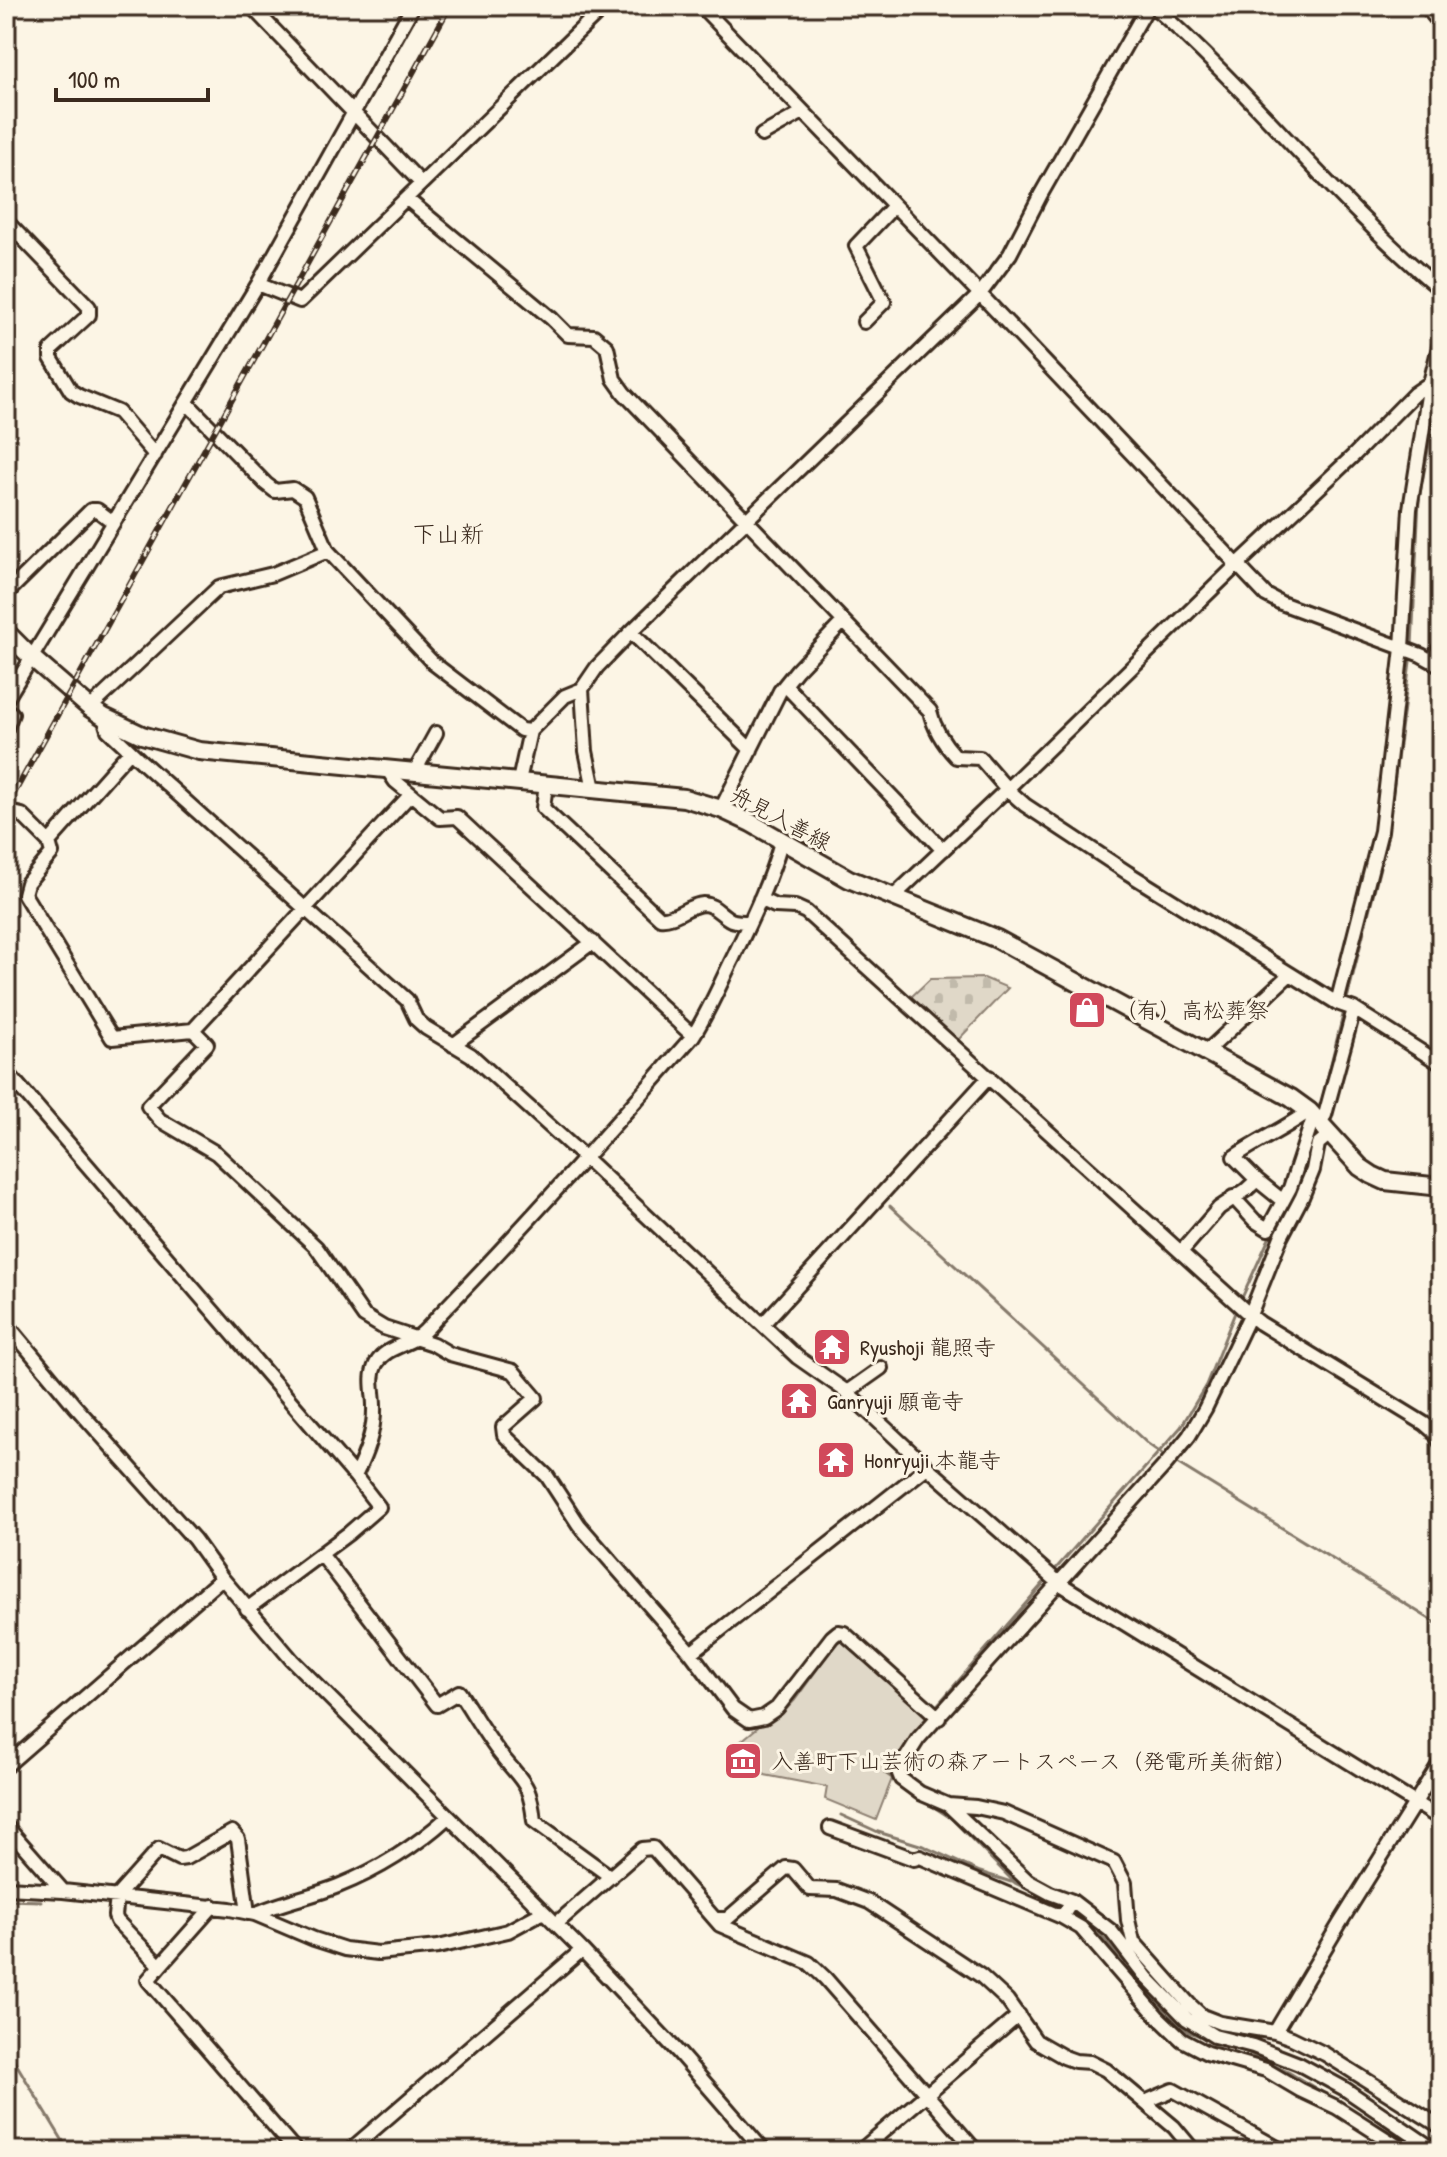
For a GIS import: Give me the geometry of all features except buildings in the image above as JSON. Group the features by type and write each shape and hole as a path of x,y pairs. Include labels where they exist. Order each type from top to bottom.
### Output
{"main road":[{"name":"舟見入善線","path":"6,632 97,713 142,735 199,751 684,798 721,809 849,879 997,939 1291,1098 1319,1120 1360,1167 1372,1175 1385,1181 1441,1187"}],"street":[{"path":"251,6 421,183"},
{"path":"6,700 258,284 413,6"},
{"path":"258,284 300,301 605,6"},
{"path":"701,6 1266,595 1436,663 1441,646"},
{"path":"519,781 530,731 565,696 582,689 597,667 631,632 980,294 1010,254 1041,194 1150,6 1217,66 1404,259 1441,290"},
{"path":"1426,6 1441,25"},
{"path":"762,135 803,112"},
{"path":"407,199 568,335 594,336 607,347 614,379 624,393 930,711 933,723 956,757 980,758 1025,805 1290,974 1337,1003 1354,1009 1441,1064"},
{"path":"864,322 884,302 856,246 894,206"},
{"path":"6,221 89,307 89,315 51,350 51,358 71,391 118,412 155,455"},
{"path":"1337,1003 1381,831 1402,648 1410,509 1430,383 1441,339"},
{"path":"893,897 1414,394 1430,383"},
{"path":"187,403 266,484 275,491 293,489 305,497 328,551 433,663 521,730 530,731"},
{"path":"6,594 91,510 97,510 113,522"},
{"path":"328,551 273,574 219,587 97,713 108,730 407,1000 416,1019 426,1028 471,1055 797,1357 847,1392 1059,1583 1441,1819"},
{"path":"721,809 785,685 843,622"},
{"path":"631,632 751,750"},
{"path":"785,685 943,850"},
{"path":"582,689 586,751 594,789"},
{"path":"6,709 12,714 6,729"},
{"path":"415,771 436,733"},
{"path":"49,842 130,751"},
{"path":"387,769 395,781 440,818 457,817 693,1036"},
{"path":"546,784 543,808 660,918 667,919 704,904 733,921 750,922"},
{"path":"9,812 22,815 49,842 52,853 27,883 24,894 112,1038 193,1030 411,794"},
{"path":"355,1476 371,1438 374,1408 371,1381 376,1365 386,1352 417,1337 518,1233 693,1036 750,922 781,842"},
{"path":"760,899 775,906 795,907 806,912 1260,1323 1425,1424 1441,1443"},
{"path":"453,1045 593,942"},
{"path":"1206,1052 1290,974"},
{"path":"1233,1197 1255,1221 1268,1229 1290,1188 1319,1120 1325,1115 1354,1009"},
{"path":"193,1030 207,1044 148,1106 160,1120 216,1153 316,1247 364,1316 384,1328 417,1337 450,1354 513,1371 536,1398 503,1427 504,1435 547,1476 579,1525 691,1653 733,1709 749,1720 764,1717 777,1708 838,1632 844,1633 939,1718"},
{"path":"6,1071 379,1507 247,1609"},
{"path":"763,1324 989,1077"},
{"path":"1283,1201 1234,1157 1296,1121 1319,1120"},
{"path":"1319,1120 1313,1170 1302,1197 1281,1237 1250,1315 1189,1436 918,1739 898,1771 901,1779 920,1793 948,1805 1004,1813 1114,1862 1125,1883 1133,1941 1202,2016 1220,2023 1275,2032 1325,2054 1441,2127"},
{"path":"1181,1252 1219,1208 1257,1180"},
{"path":"6,1323 75,1406 194,1539 247,1609 292,1660 582,1950 679,2053 764,2151"},
{"path":"847,1392 881,1368"},
{"path":"691,1653 927,1467"},
{"path":"321,1554 437,1705 459,1692 501,1756 522,1777 532,1798 534,1821 611,1877"},
{"path":"6,1766 222,1578"},
{"path":"1275,2032 1441,1761"},
{"path":"948,1805 1028,1881 1072,1901 1111,1931 1147,1978 1187,2019 1214,2036 1253,2046 1299,2064 1345,2089 1436,2151"},
{"path":"251,1914 338,1886 377,1867 422,1840 448,1817"},
{"path":"6,1826 63,1891"},
{"path":"830,1828 914,1859 920,1857 1062,1917 1081,1928 1157,2016 1182,2040 1207,2053 1266,2070 1336,2107 1405,2151"},
{"path":"160,1966 115,1916 117,1896 159,1849 179,1859 186,1858 232,1832 238,1839 251,1914"},
{"path":"556,1924 642,1849 653,1848 720,1925 809,1963 825,1978 976,2151"},
{"path":"716,1919 727,1919 786,1868 793,1869 810,1889 837,1890 869,1902 981,1976 1007,2000 1036,2041 1064,2057 1090,2062 1106,2070 1174,2127 1194,2151"},
{"path":"6,1888 213,1906 251,1914 345,1949 378,1953 438,1947 508,1931 543,1912"},
{"path":"1062,1917 1072,1901"},
{"path":"213,1906 148,1980 296,2151"},
{"path":"349,2151 582,1950"},
{"path":"860,2151 1019,2015"},
{"path":"1145,2102 1173,2090 1283,2151"}],"green space":[{"path":"984,978 1008,988 957,1041 909,999 930,979"},
{"path":"844,1637 932,1718 895,1771 876,1820 825,1799 827,1787 765,1775 740,1742 763,1723 782,1714 840,1638"}],"waterway":[{"path":"1412,646 1419,499 1441,379"},
{"path":"1346,1003 1386,843 1411,654"},
{"path":"1319,1112 1344,1011"},
{"path":"890,1206 1148,1444 1165,1456"},
{"path":"1241,1300 1271,1234"},
{"path":"1052,1573 1181,1427 1206,1385 1236,1310"},
{"path":"1172,1460 1441,1626"},
{"path":"934,1709 1047,1579"},
{"path":"898,1782 885,1773 929,1715"},
{"path":"923,1800 951,1818 1015,1883 1065,1908"},
{"path":"841,1815 1011,1882"},
{"path":"6,1900 41,1901"},
{"path":"1072,1911 1096,1930 1167,2014 1187,2031 1211,2040"},
{"path":"6,2047 69,2151"},
{"path":"1237,2048 1288,2072 1422,2151"}],"railway":[{"path":"6,808 450,6"}],"place":[{"name":"（有）高松葬祭","path":"1087,1010"},
{"name":"Ryushoji 龍照寺","path":"832,1347"},
{"name":"Ganryuji 願竜寺","path":"799,1401"},
{"name":"Honryuji 本龍寺","path":"836,1460"},
{"name":"入善町下山芸術の森アートスペース（発電所美術館）","path":"743,1761"}],"district":[{"name":"下山新","path":"448,534"}]}
